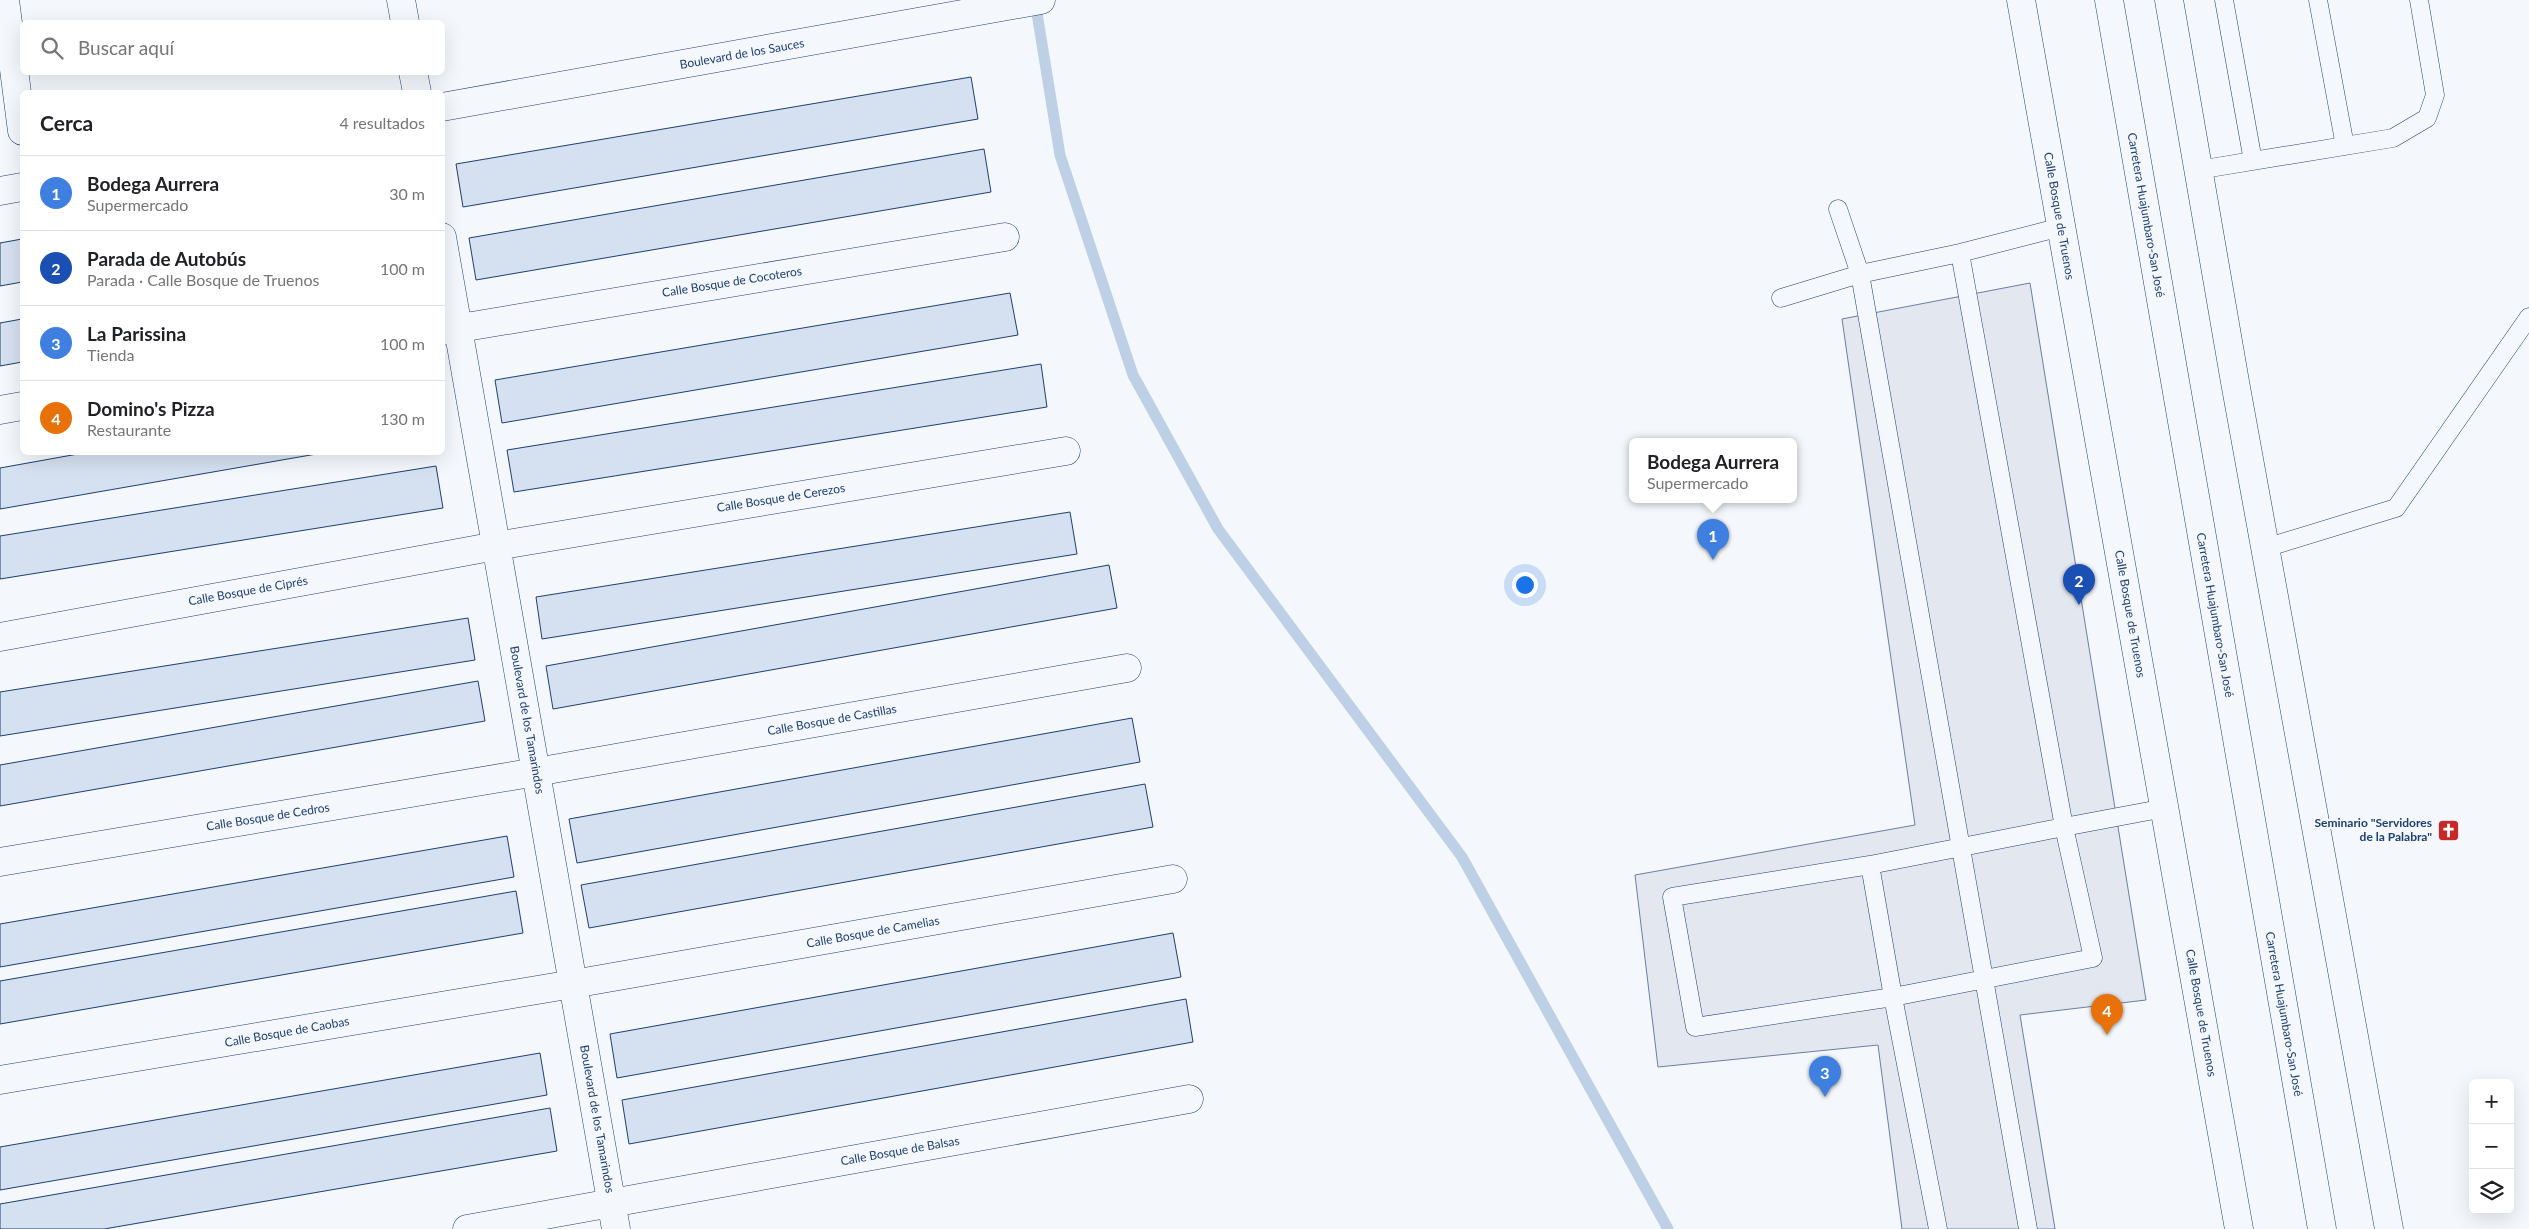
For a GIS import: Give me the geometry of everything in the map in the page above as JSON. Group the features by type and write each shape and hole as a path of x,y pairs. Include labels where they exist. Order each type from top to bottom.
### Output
{"street":[{"path":"5,0 20,116"},
{"path":"401,0 405,20"},
{"name":"Boulevard de los Sauces","path":"445,106 1041,0"},
{"name":"Calle Bosque de Truenos","path":"2021,0 2240,1229"},
{"name":"Carretera Huajumbaro-San José","path":"2109,0 2322,1229"},
{"path":"2169,0 2389,1229"},
{"path":"414,75 417,90"},
{"path":"0,191 20,186"},
{"name":"Calle Bosque de Cocoteros","path":"451,329 1005,236"},
{"name":"Boulevard de los Tamarindos","path":"445,268 451,329 496,546 613,1216"},
{"path":"0,410 20,406"},
{"name":"Calle Bosque de Cerezos","path":"496,546 1066,451"},
{"name":"Calle Bosque de Ciprés","path":"0,637 496,546"},
{"name":"Calle Bosque de Castillas","path":"536,772 1128,668"},
{"name":"Calle Bosque de Cedros","path":"0,862 536,772"},
{"name":"Calle Bosque de Camelias","path":"573,984 1173,880"},
{"name":"Calle Bosque de Caobas","path":"0,1080 573,984"},
{"name":"Calle Bosque de Balsas","path":"485,1227 613,1216 1189,1099"}],"lane":[{"path":"2224,0 2253,161"},
{"path":"2318,0 2345,146"},
{"path":"2198,170 2393,138 2427,118 2434,94 2419,0"},
{"path":"1838,209 1860,274 1962,845 2028,1229"},
{"path":"1781,298 1860,274 1960,253 2061,227"},
{"path":"1960,253 2064,827 2093,958 1893,997 1695,1027 1672,897 1870,865 1962,845 2064,827 2164,808"},
{"path":"2266,548 2396,508 2529,317"},
{"path":"1870,865 1893,997 1938,1229"}],"shaded area":[{"path":"2030,283 2146,1000 2020,1015 2055,1229 1902,1229 1878,1045 1658,1067 1635,875 1915,825 1842,319"}],"building":[{"path":"971,77 978,119 463,207 456,164"},
{"path":"984,149 991,192 476,280 469,238"},
{"path":"20,239 20,282 0,286 0,243"},
{"path":"1010,293 1018,335 502,423 495,380"},
{"path":"20,319 20,362 0,366 0,323"},
{"path":"1041,364 1047,407 514,492 507,450"},
{"path":"72,455 311,455 0,509 0,468"},
{"path":"436,466 443,508 0,579 0,536"},
{"path":"1070,512 1077,554 542,639 536,597"},
{"path":"1109,565 1117,608 553,709 546,666"},
{"path":"468,618 475,660 0,736 0,692"},
{"path":"478,681 485,721 0,806 0,765"},
{"path":"1132,718 1140,762 577,863 569,819"},
{"path":"1145,784 1153,827 589,928 581,885"},
{"path":"507,836 514,877 0,967 0,924"},
{"path":"516,891 523,933 0,1024 0,981"},
{"path":"1173,933 1181,977 617,1078 610,1034"},
{"path":"1186,999 1193,1042 629,1144 622,1100"},
{"path":"540,1053 547,1095 0,1190 0,1147"},
{"path":"550,1108 557,1151 104,1229 0,1229 0,1204"}],"waterway":[{"path":"1035,1 1060,155 1133,375 1218,529 1462,857 1668,1229"}],"place":[{"name":"Bodega Aurrera","path":"1713,560"},
{"name":"Parada de Autobús","path":"2079,605"},
{"name":"Seminario \"Servidores de la Palabra\"","path":"2448,830"},
{"name":"Domino's Pizza","path":"2107,1035"},
{"name":"La Parissina","path":"1825,1097"}]}
